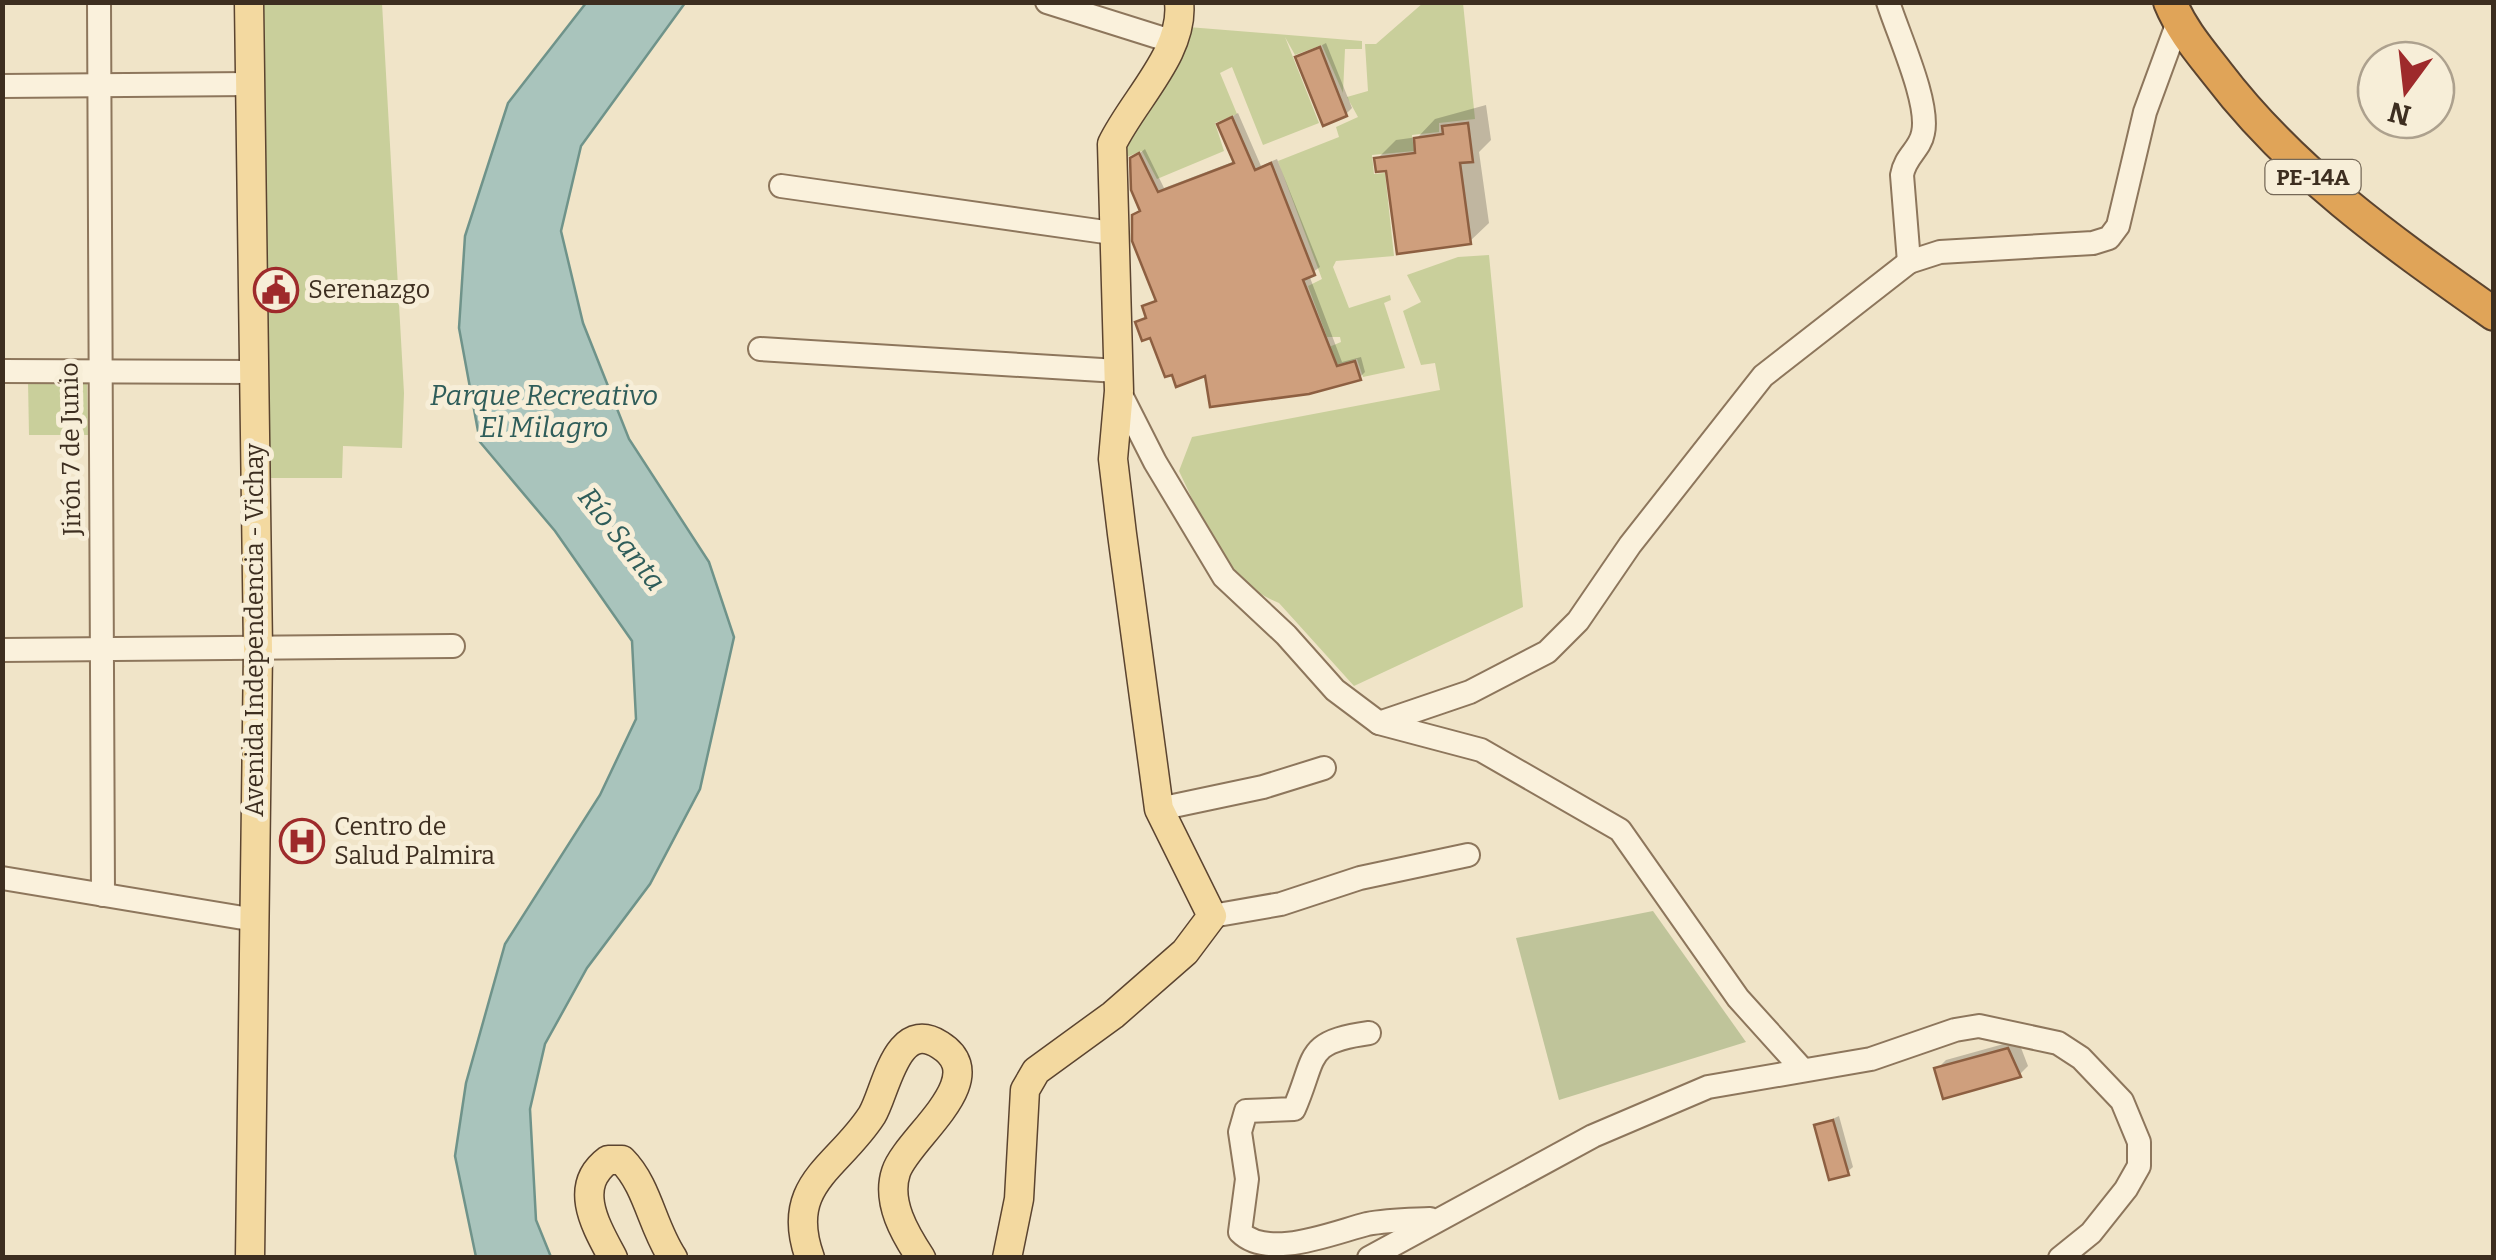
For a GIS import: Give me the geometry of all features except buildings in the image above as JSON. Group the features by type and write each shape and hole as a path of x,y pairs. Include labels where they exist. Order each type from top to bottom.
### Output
{"highway":[{"name":"PE-14A","path":"2174,12 2252,119 2339,202 2494,314"}],"main road":[{"name":"Avenida Independencia - Vichay","path":"249,2 258,650 250,1258"},
{"path":"1006,1258 1019,1199 1025,1090 1036,1071 1112,1015 1185,952 1212,916 1159,808 1113,458 1118,381 1112,144 1128,110 1174,42 1181,18 1179,2"},
{"path":"810,1258 801,1212 809,1190 872,1114 895,1057 909,1043 924,1039 941,1046 956,1062 957,1081 950,1098 895,1174 897,1215 921,1258"},
{"path":"613,1258 592,1218 589,1198 592,1178 608,1160 622,1160 634,1173 660,1239 673,1258"}],"street":[{"name":"Jirón 7 de Junio","path":"99,2 103,895"},
{"path":"1047,2 1174,42"},
{"path":"1888,2 1924,120 1920,143 1904,161 1902,175 1909,262"},
{"path":"1379,722 1470,692 1548,652 1578,620 1630,545 1763,376 1909,262 1940,252 2076,245 2109,238 2118,226 2174,12"},
{"path":"2,86 252,84"},
{"path":"781,186 1112,233"},
{"path":"760,349 1118,381 1155,462 1224,577 1286,635 1335,690 1379,722 1481,750 1620,830 1738,998 1803,1070"},
{"path":"2,371 254,372"},
{"path":"2,650 453,646"},
{"path":"1159,808 1248,790 1324,768"},
{"path":"1212,916 1281,904 1360,878 1468,855"},
{"path":"2,878 255,920"},
{"path":"1369,1258 1434,1219 1593,1136 1708,1087 1871,1059 1955,1030 1979,1026 2058,1044 2080,1058 2122,1101 2139,1142 2138,1166 2090,1233 2060,1258"},
{"path":"1369,1033 1332,1038 1318,1047 1294,1109 1246,1111 1240,1132 1247,1180 1240,1232 1250,1243 1262,1246 1335,1236 1366,1225 1434,1219"}],"green space":[{"path":"262,3 382,3 404,393 402,448 343,446 342,478 269,478"},
{"path":"1423,3 1463,3 1475,119 1439,123 1439,132 1412,135 1414,151 1372,155 1374,174 1385,173 1394,256 1336,261 1333,267 1349,308 1390,295 1391,300 1384,303 1405,368 1363,377 1357,359 1304,374 1300,359 1341,342 1340,337 1327,337 1308,286 1322,279 1278,161 1339,137 1336,127 1358,117 1347,97 1368,91 1365,44 1376,44"},
{"path":"1188,27 1362,41 1362,49 1345,49 1343,93 1322,45 1295,55 1285,37 1319,123 1263,145 1232,67 1220,73 1237,114 1215,123 1224,151 1157,179 1142,151 1119,160"},
{"path":"1489,255 1523,607 1354,686 1279,603 1259,593 1229,565 1179,471 1192,437 1440,390 1435,363 1421,365 1403,311 1421,302 1407,275 1458,257"},
{"path":"87,380 88,435 29,435 28,381"},
{"path":"1653,911 1746,1042 1559,1100 1516,938"}],"water":[{"name":"Parque Recreativo El Milagro","path":"586,3 685,3 581,146 561,231 583,323 629,439 709,562 734,637 700,789 650,884 587,968 545,1044 530,1109 536,1220 551,1257 476,1257 455,1156 466,1083 505,944 600,795 636,719 632,641 555,531 480,442 459,328 465,236 508,103"}],"place":[{"name":"Serenazgo","path":"276,290"},
{"name":"Centro de Salud Palmira","path":"302,841"}],"water label":[{"name":"Río Santa","path":"622,539"}]}
